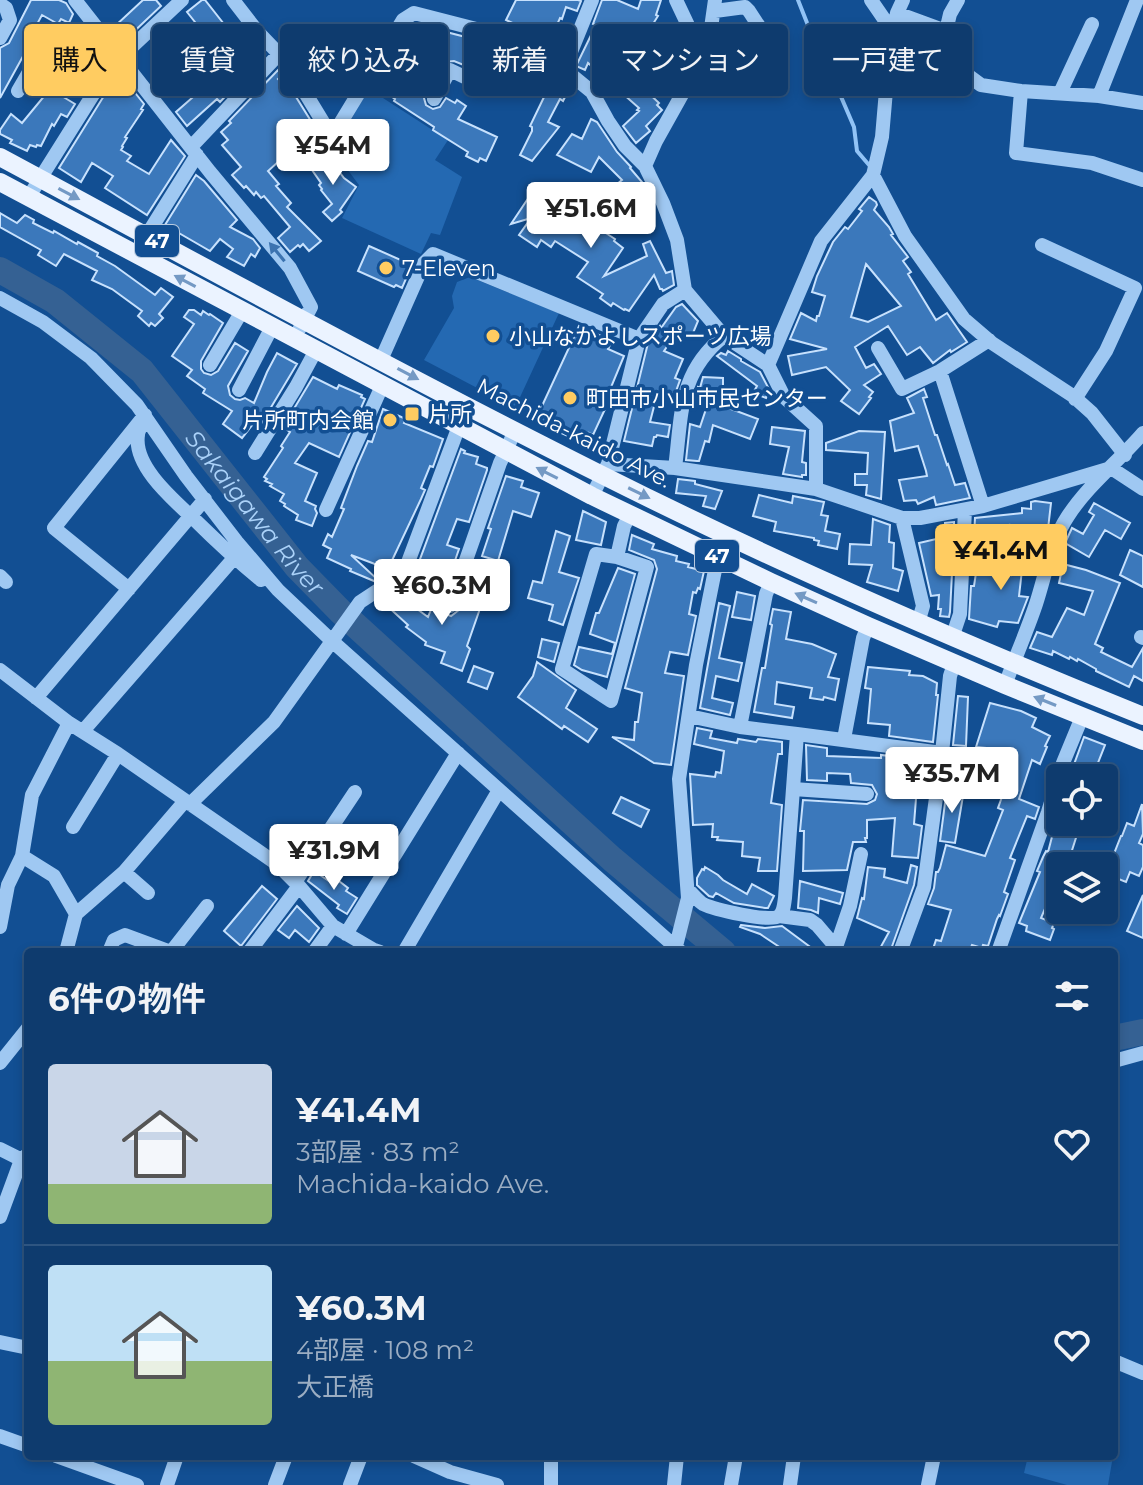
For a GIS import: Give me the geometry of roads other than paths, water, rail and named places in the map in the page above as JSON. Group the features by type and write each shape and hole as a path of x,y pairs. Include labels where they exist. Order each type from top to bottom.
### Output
{"main road":[{"name":"Machida-kaido Ave.","path":"0,157 515,431 605,470 769,556 1013,664 1142,712"},
{"name":"47","path":"0,182 630,515 954,664 1143,741"}],"street":[{"path":"18,91 29,72 50,72 62,66 92,22 75,0"},
{"path":"136,43 182,0"},
{"path":"135,255 194,151 279,54 233,0"},
{"path":"576,39 592,0"},
{"path":"676,0 687,24"},
{"path":"871,0 888,24"},
{"path":"948,24 958,0"},
{"path":"1099,96 1137,0"},
{"path":"0,4 6,8 10,20 0,38"},
{"path":"715,5 745,7 757,24"},
{"path":"900,7 933,24"},
{"path":"401,24 414,13 464,26"},
{"path":"1060,93 1092,24"},
{"path":"434,99 450,70 464,77"},
{"path":"136,78 290,268 311,307 294,339"},
{"path":"972,78 981,85 1021,91 1099,96 1143,103"},
{"path":"576,79 592,92 625,146 645,166 677,240 685,290 724,336 768,365 784,397 816,426 816,489"},
{"path":"1021,91 1016,153 1078,159 1143,180"},
{"path":"28,198 92,96"},
{"path":"307,96 332,137 357,96"},
{"path":"645,166 681,96"},
{"path":"768,365 821,241 873,175 882,137 886,96"},
{"path":"873,175 905,236 964,319 1092,413 1125,455"},
{"path":"1042,245 1135,288 1106,351 1075,399"},
{"path":"381,360 424,263 433,254 639,339"},
{"path":"592,496 605,470 639,339 663,304 685,290"},
{"path":"0,298 43,322 91,358 137,405 186,476 278,590"},
{"path":"210,365 242,311"},
{"path":"239,390 272,327"},
{"path":"675,468 687,387 696,365 724,336"},
{"path":"878,348 902,389 940,371 989,340"},
{"path":"255,453 316,350"},
{"path":"940,371 983,506"},
{"path":"326,510 382,386"},
{"path":"145,415 137,436 143,460 163,490 234,558 334,637 676,948 688,894 679,779 696,665 720,558"},
{"path":"129,589 54,528 145,415"},
{"path":"67,948 76,914 124,872 188,802 274,722 360,602 404,573 459,426"},
{"path":"450,606 505,451 515,431"},
{"path":"1005,685 1036,605 1053,543 1068,515 1143,433"},
{"path":"605,470 675,468 816,489 902,518 920,518 983,506 1111,468 1143,489"},
{"path":"36,698 205,499"},
{"path":"952,638 960,614 965,510"},
{"path":"617,557 624,526 630,515"},
{"path":"902,518 923,606 918,623"},
{"path":"596,554 617,557 647,567 611,701 562,669 596,554"},
{"path":"83,731 234,558"},
{"path":"740,727 771,582"},
{"path":"844,739 868,626"},
{"path":"901,948 924,887 954,664"},
{"path":"0,670 69,723 277,864 339,930 370,948"},
{"path":"689,716 740,727 942,753"},
{"path":"999,948 1063,763 1082,717"},
{"path":"0,926 8,885 22,856 32,795 69,723"},
{"path":"779,916 785,898 797,734"},
{"path":"319,948 339,930 458,753"},
{"path":"73,827 118,754"},
{"path":"793,789 867,794"},
{"path":"406,948 499,790"},
{"path":"252,948 355,792"},
{"path":"839,948 861,854"},
{"path":"22,856 54,876 76,914"},
{"path":"124,872 148,893"},
{"path":"688,894 704,904 761,919 779,916 810,920 836,948"},
{"path":"174,948 207,906"},
{"path":"111,948 114,940 125,935 160,948"},
{"path":"0,1063 24,1033"},
{"path":"1118,1060 1143,1053"},
{"path":"0,1149 24,1159"},
{"path":"0,1217 24,1161"},
{"path":"0,1342 24,1347"},
{"path":"1118,1363 1143,1373"},
{"path":"0,1436 24,1445"},
{"path":"67,1460 137,1485"},
{"path":"167,1485 176,1460"},
{"path":"275,1485 284,1460"},
{"path":"350,1485 359,1460"},
{"path":"423,1460 450,1472 497,1485"},
{"path":"551,1460 551,1485"},
{"path":"674,1485 677,1460"},
{"path":"731,1485 735,1460"},
{"path":"790,1485 793,1460"},
{"path":"928,1485 933,1460"}],"waterway":[{"path":"798,0 854,127 857,151 869,165"},
{"name":"Sakaigawa River","path":"0,270 55,301 142,371 297,567 341,612 612,859 718,948"},
{"name":"Sakaigawa River","path":"1118,1037 1143,1032"}],"place":[{"name":"7-Eleven","path":"386,268"},
{"name":"小山なかよしスポーツ広場","path":"493,336"},
{"name":"町田市小山市民センター","path":"570,398"},
{"name":"片所","path":"412,414"},
{"name":"片所町内会館","path":"390,420"}]}
